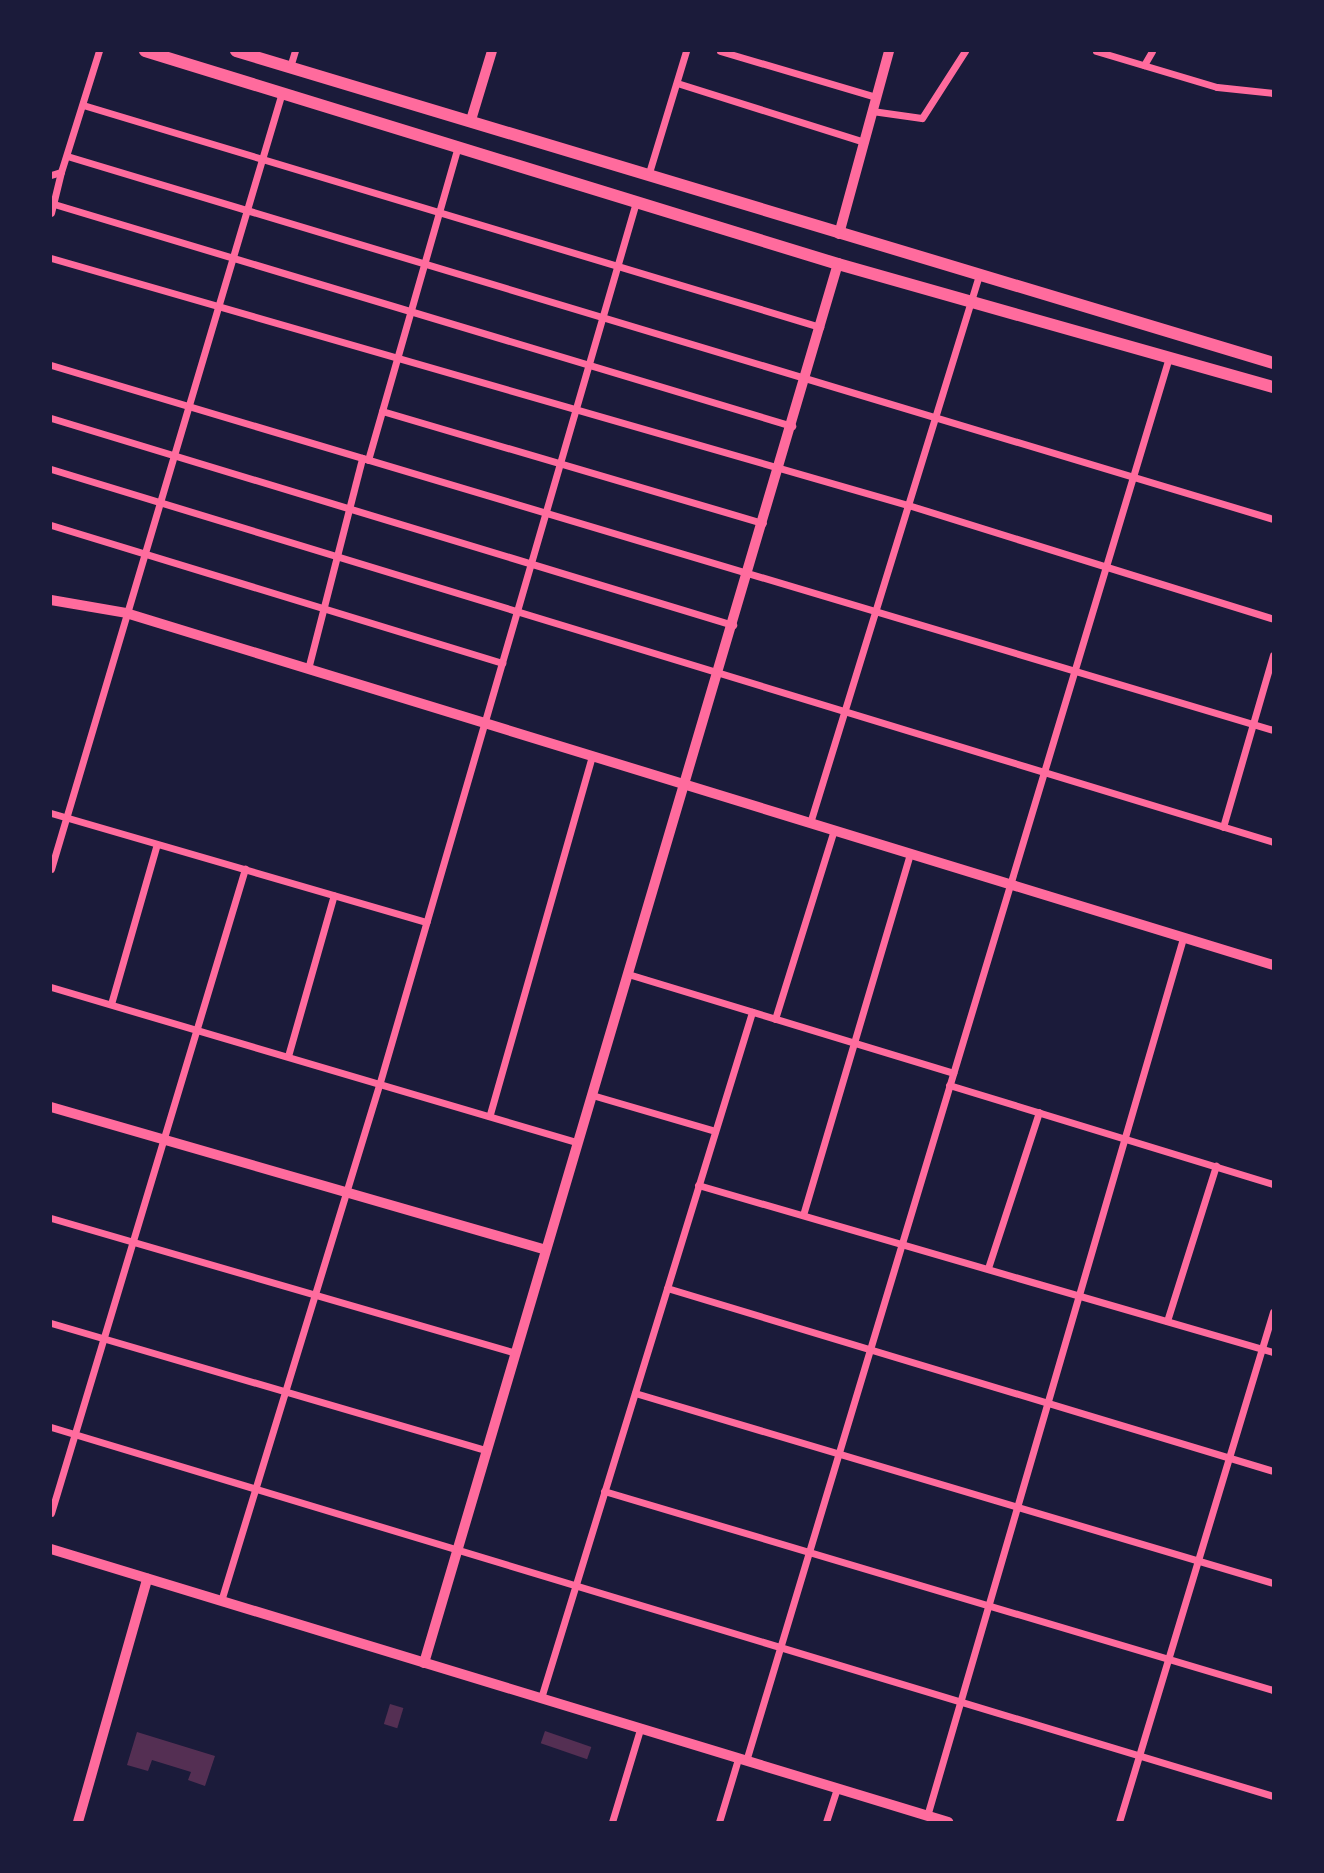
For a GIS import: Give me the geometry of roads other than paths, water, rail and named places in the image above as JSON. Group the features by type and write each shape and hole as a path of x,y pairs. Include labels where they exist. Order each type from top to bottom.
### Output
{"main road":[{"path":"145,51 838,264 1273,387"},
{"path":"236,51 1273,363"}],"street":[{"path":"51,213 99,51"},
{"path":"290,67 295,51"},
{"path":"471,120 492,51"},
{"path":"648,176 686,51"},
{"path":"720,51 876,97"},
{"path":"839,234 889,51"},
{"path":"873,110 922,118 965,51"},
{"path":"1096,51 1217,87 1273,93"},
{"path":"1144,65 1152,51"},
{"path":"677,83 864,142"},
{"path":"51,869 282,92"},
{"path":"83,105 820,327"},
{"path":"308,669 349,508 382,411 458,147"},
{"path":"67,156 1273,519"},
{"path":"51,175 61,172"},
{"path":"221,1601 253,1489 380,1082 636,202"},
{"path":"54,204 590,362 792,426"},
{"path":"51,258 780,471 908,505 1273,619"},
{"path":"424,1663 543,1249 593,1095 734,625 838,264"},
{"path":"810,823 979,275"},
{"path":"719,1822 780,1647 1169,356"},
{"path":"51,365 1273,730"},
{"path":"382,411 764,524"},
{"path":"51,418 734,625"},
{"path":"51,469 1273,842"},
{"path":"51,525 502,663"},
{"path":"51,600 126,613 1273,965"},
{"path":"1223,827 1273,655"},
{"path":"490,1114 592,756"},
{"path":"51,813 426,922"},
{"path":"775,1019 834,830"},
{"path":"111,1004 157,844"},
{"path":"803,1215 910,854"},
{"path":"51,1513 167,1141 245,869"},
{"path":"288,1056 334,895"},
{"path":"928,1816 1183,938"},
{"path":"628,974 953,1073"},
{"path":"51,987 490,1114 576,1142"},
{"path":"541,1698 752,1012"},
{"path":"949,1085 1273,1184"},
{"path":"593,1095 715,1131"},
{"path":"51,1107 543,1249"},
{"path":"988,1268 1039,1112"},
{"path":"1167,1321 1216,1166"},
{"path":"698,1185 1273,1352"},
{"path":"51,1218 513,1352"},
{"path":"667,1288 1273,1471"},
{"path":"1119,1822 1273,1312"},
{"path":"51,1323 485,1450"},
{"path":"635,1393 1273,1583"},
{"path":"51,1427 575,1586 961,1699 1273,1796"},
{"path":"604,1491 1273,1690"},
{"path":"51,1549 948,1822"},
{"path":"79,1822 147,1579"},
{"path":"612,1822 640,1729"},
{"path":"826,1822 837,1789"}]}
